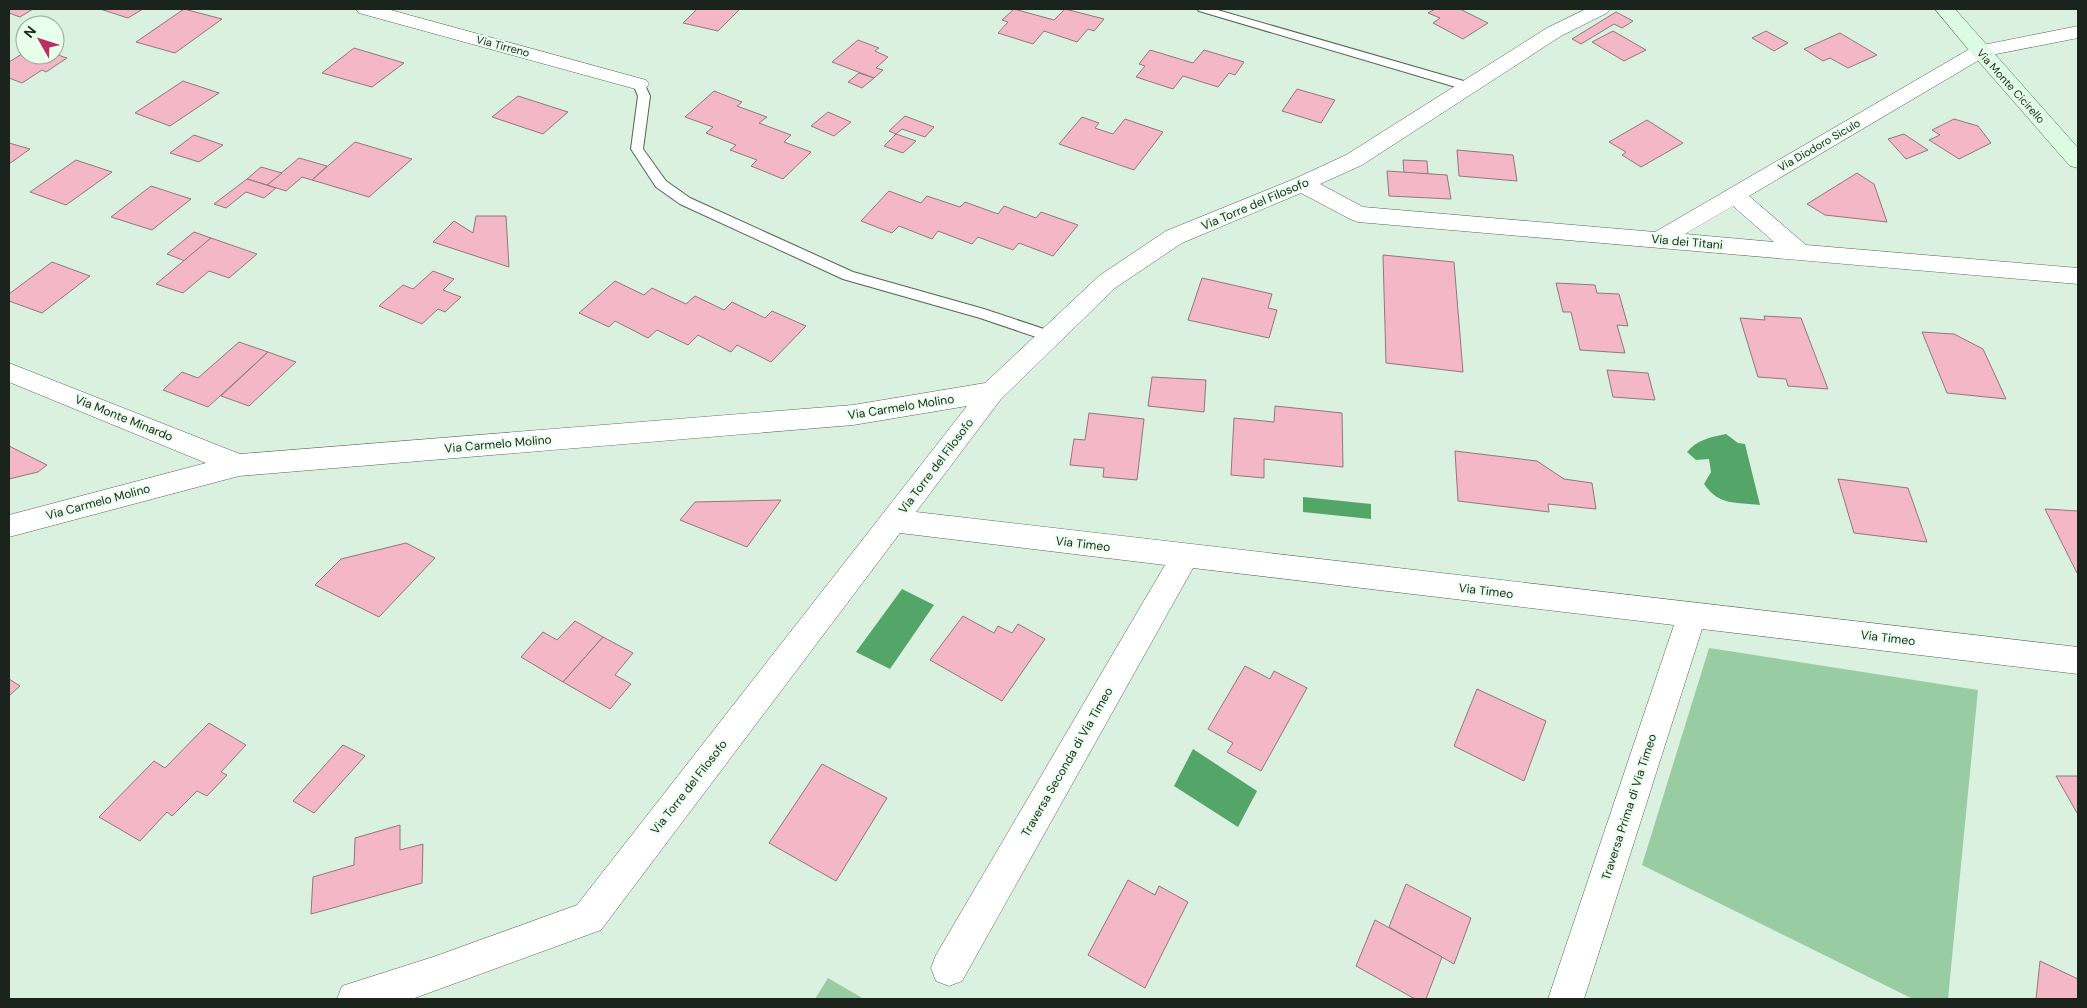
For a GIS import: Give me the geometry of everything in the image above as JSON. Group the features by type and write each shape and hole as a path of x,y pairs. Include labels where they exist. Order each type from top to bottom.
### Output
{"street":[{"name":"Via Tirreno","path":"366,9 640,84"},
{"name":"Via Torre del Filosofo","path":"355,999 434,976 589,918 992,392 1107,282 1174,237 1302,184 1354,160 1554,32 1600,9"},
{"name":"Via Monte Cicirello","path":"1945,9 2078,161"},
{"name":"Via Diodoro Siculo","path":"1658,240 1980,51 2078,32"},
{"name":"Via dei Titani","path":"1302,184 1358,214 2078,276"},
{"path":"1734,195 1801,253"},
{"name":"Via Monte Minardo","path":"9,372 239,465"},
{"name":"Via Carmelo Molino","path":"9,526 239,465 853,415 992,392"},
{"name":"Via Timeo","path":"893,521 2078,660"},
{"name":"Traversa Seconda di Via Timeo","path":"949,968 1184,556"},
{"name":"Traversa Prima di Via Timeo","path":"1566,999 1692,615"}],"lane":[{"path":"1203,9 1470,87"},
{"path":"640,84 644,96 637,149 661,184 685,201 848,276 984,314 1051,337"}],"shaded area":[{"path":"1726,434 1738,443 1745,444 1760,505 1729,502 1716,496 1704,484 1711,472 1709,459 1696,460 1687,452 1704,440"},
{"path":"1303,497 1371,504 1371,519 1303,512"},
{"path":"902,589 934,605 890,669 856,652"},
{"path":"1709,648 1978,690 1948,999 1913,999 1642,865"},
{"path":"1193,749 1257,791 1238,827 1174,786"},
{"path":"828,978 864,999 815,999"}],"building":[{"path":"9,9 33,9 23,15 9,13"},
{"path":"100,9 143,9 128,18"},
{"path":"184,9 222,19 175,53 136,42"},
{"path":"697,9 740,9 718,31 683,23"},
{"path":"1014,9 1054,20 1065,9 1104,19 1094,31 1088,29 1077,42 1044,31 1033,44 998,33 1008,22 1002,20"},
{"path":"1435,9 1460,9 1488,23 1463,39 1433,23 1440,18 1428,13"},
{"path":"1616,12 1633,21 1622,28 1614,24 1581,44 1572,39"},
{"path":"1613,31 1646,50 1624,61 1592,42"},
{"path":"1766,31 1788,43 1774,51 1752,38"},
{"path":"1840,33 1877,55 1848,68 1830,58 1823,61 1804,49"},
{"path":"858,40 879,48 875,51 888,57 876,68 883,70 874,78 832,62"},
{"path":"354,48 404,63 372,87 322,73"},
{"path":"1150,50 1193,63 1204,50 1244,62 1235,75 1229,73 1218,87 1183,76 1173,89 1136,77 1145,66 1139,64"},
{"path":"15,58 15,65 56,65 46,72 42,70 22,83 9,78 9,62"},
{"path":"859,73 874,78 862,88 848,82"},
{"path":"183,81 219,93 170,126 135,113"},
{"path":"1297,89 1335,100 1321,123 1282,111"},
{"path":"714,91 742,102 737,106 767,117 759,123 791,135 784,142 811,152 783,179 751,166 757,160 730,150 736,145 706,133 713,127 685,117"},
{"path":"518,96 568,112 543,134 492,117"},
{"path":"828,112 851,122 834,136 811,126"},
{"path":"905,116 934,127 925,137 902,129 896,134 889,131"},
{"path":"1082,117 1099,123 1095,128 1113,134 1125,119 1163,132 1134,170 1059,144"},
{"path":"1954,119 1978,126 1991,143 1959,159 1929,140 1940,135 1932,130"},
{"path":"1647,120 1683,143 1641,167 1622,155 1626,152 1609,142"},
{"path":"896,134 916,141 903,153 884,146"},
{"path":"1904,134 1928,150 1906,159 1888,139"},
{"path":"194,135 223,145 199,162 170,153"},
{"path":"355,142 412,159 369,197 312,180"},
{"path":"9,143 30,149 9,164"},
{"path":"1457,150 1513,155 1517,181 1459,176"},
{"path":"299,158 327,166 312,180 302,177 286,191 267,185"},
{"path":"76,160 112,172 66,205 30,192"},
{"path":"1403,160 1427,161 1428,174 1404,173"},
{"path":"261,167 282,173 267,185 247,179"},
{"path":"1387,171 1447,175 1451,199 1389,196"},
{"path":"1857,173 1874,184 1887,222 1825,215 1807,204"},
{"path":"247,179 276,188 264,198 246,192 226,208 214,204"},
{"path":"151,186 191,199 152,230 111,217"},
{"path":"889,191 921,203 927,196 960,207 965,202 998,214 1004,206 1036,218 1041,212 1078,225 1053,256 1019,243 1013,250 978,237 972,244 938,231 932,239 899,226 892,233 861,221"},
{"path":"476,216 506,216 509,267 433,242 454,221 473,233"},
{"path":"194,232 211,238 185,261 167,254"},
{"path":"211,238 257,254 229,278 209,271 183,293 156,284"},
{"path":"1383,255 1454,262 1463,372 1386,363"},
{"path":"52,262 90,276 42,313 9,301 9,294"},
{"path":"433,271 454,279 443,290 461,297 445,312 438,309 422,324 379,306 403,285 413,289"},
{"path":"1202,278 1272,294 1268,308 1277,310 1269,338 1188,320"},
{"path":"615,281 644,295 652,288 686,304 695,296 724,310 732,302 765,318 772,311 806,326 771,362 737,345 731,352 698,335 688,345 657,330 648,338 615,321 609,327 579,313"},
{"path":"1556,283 1595,285 1597,293 1619,294 1628,326 1617,325 1625,353 1580,350 1571,312 1563,312"},
{"path":"1764,316 1801,318 1828,389 1788,386 1786,379 1758,377 1740,318 1765,320"},
{"path":"1922,332 1954,334 1983,349 2006,399 1947,393"},
{"path":"239,342 268,352 208,407 163,390 182,372 198,378"},
{"path":"268,352 296,362 249,406 221,396"},
{"path":"1607,370 1648,373 1655,400 1613,397"},
{"path":"1152,377 1206,380 1204,412 1148,406"},
{"path":"1275,406 1342,413 1343,467 1264,459 1264,478 1231,475 1234,418 1274,422"},
{"path":"1089,413 1144,419 1137,480 1103,477 1104,468 1070,465 1074,439 1085,440"},
{"path":"9,446 47,465 38,472 9,479"},
{"path":"1455,451 1537,461 1564,479 1592,483 1596,509 1548,504 1549,512 1458,501"},
{"path":"1838,479 1908,488 1927,542 1854,533"},
{"path":"781,500 747,547 680,520 695,502"},
{"path":"2045,509 2078,511 2078,573 2077,573"},
{"path":"406,543 435,558 379,617 315,585 341,559"},
{"path":"963,616 994,633 998,626 1012,633 1018,624 1045,639 1002,701 930,660"},
{"path":"575,621 603,637 563,682 521,657 543,632 557,640"},
{"path":"603,637 633,653 615,675 631,684 610,709 563,682"},
{"path":"1245,666 1270,679 1274,671 1307,688 1261,771 1227,752 1233,743 1208,729"},
{"path":"9,679 20,686 9,696"},
{"path":"1477,689 1546,721 1524,781 1454,746"},
{"path":"209,723 246,745 221,772 227,775 207,796 197,791 172,816 167,812 140,841 99,817 154,761 165,768"},
{"path":"343,745 365,756 314,813 293,801"},
{"path":"822,764 887,798 836,881 769,843"},
{"path":"2056,776 2078,776 2078,813 2077,813"},
{"path":"400,825 400,850 423,844 422,883 311,914 313,877 354,865 355,838"},
{"path":"1128,880 1155,895 1159,886 1188,902 1145,988 1088,955"},
{"path":"1406,884 1471,918 1454,964 1389,927"},
{"path":"1375,920 1442,957 1426,999 1415,999 1356,966"},
{"path":"2040,961 2078,979 2078,999 2036,999"}]}
